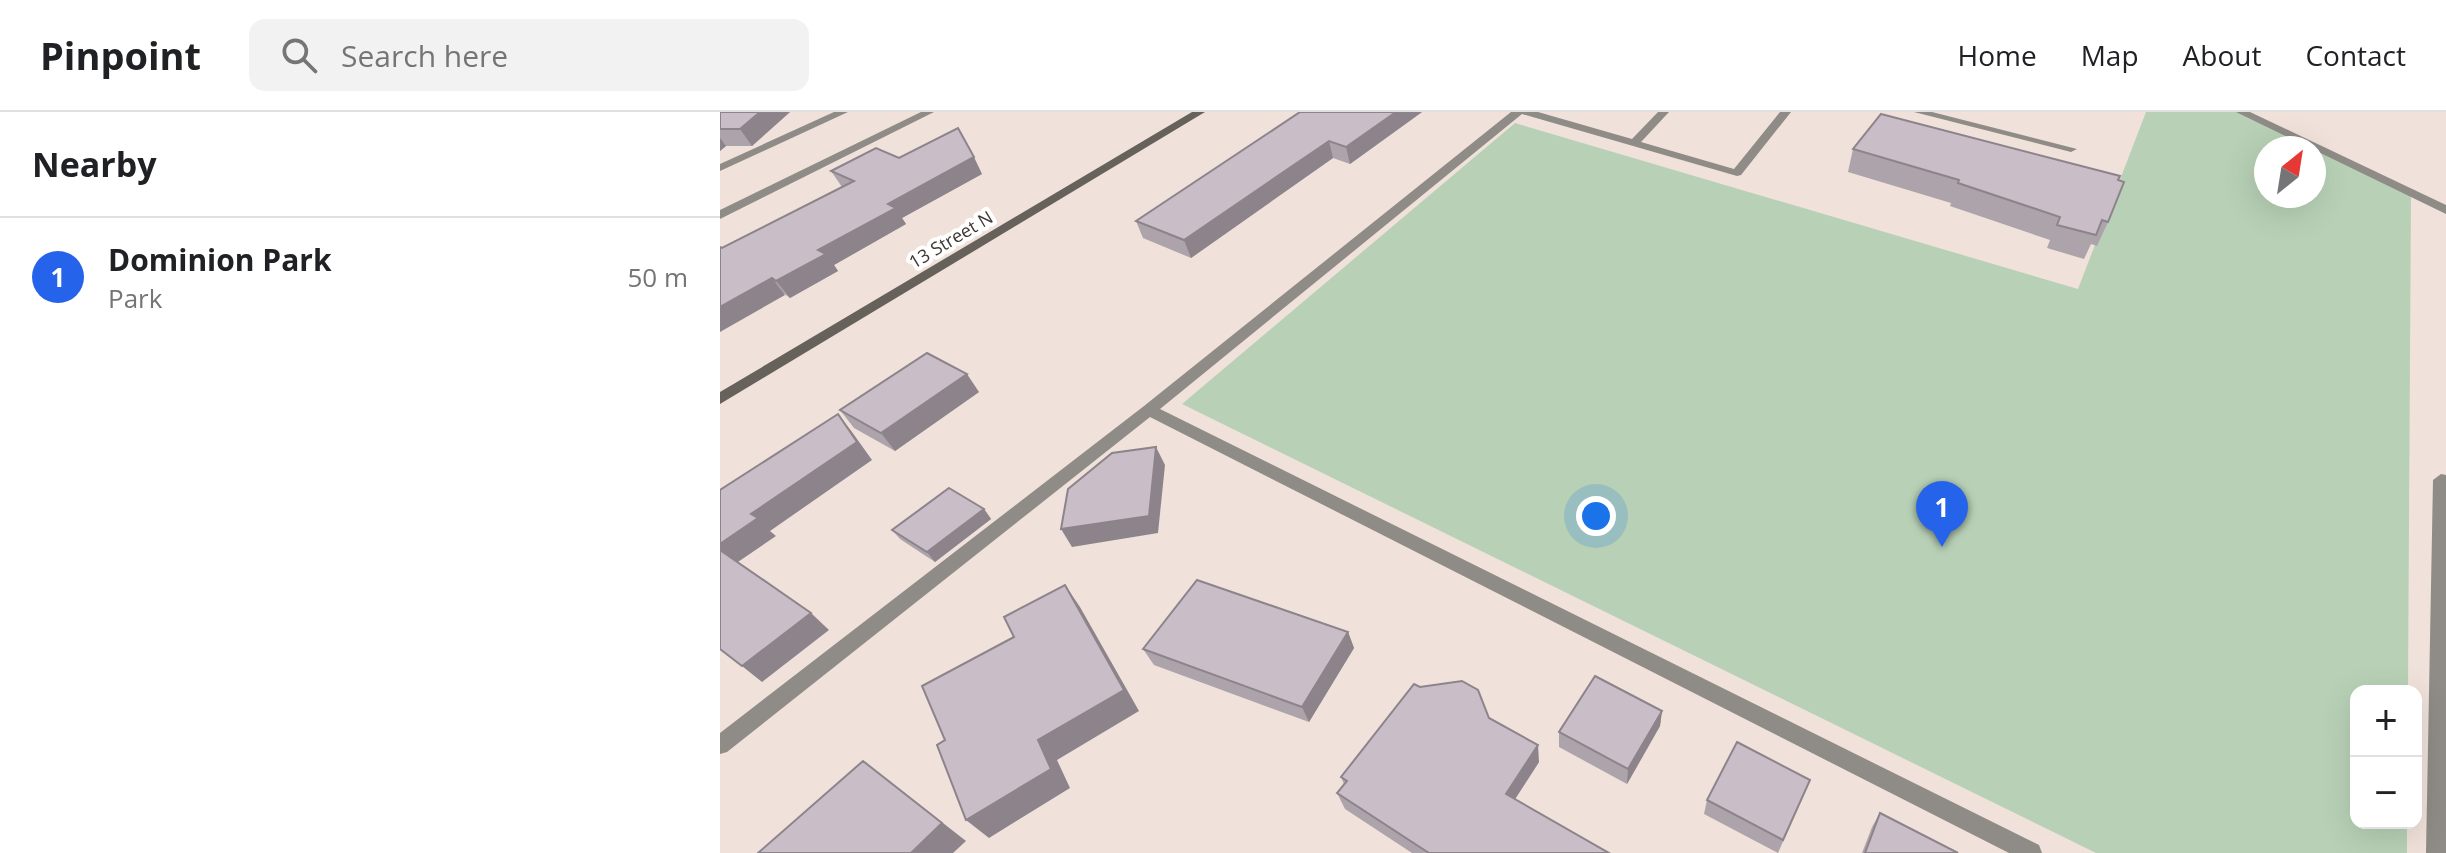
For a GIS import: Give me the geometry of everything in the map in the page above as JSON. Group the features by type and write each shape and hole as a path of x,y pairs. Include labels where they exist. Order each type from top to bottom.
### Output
{"street":[{"path":"720,168 843,112"},
{"path":"720,215 929,112"},
{"name":"13 Street N","path":"720,399 1200,112"},
{"path":"720,745 1149,410 1518,112"},
{"path":"1526,112 1737,173 1786,112"},
{"path":"1634,143 1664,112"},
{"path":"1919,112 2071,149"},
{"path":"2241,112 2446,210"},
{"path":"1149,410 2031,853"},
{"path":"2437,853 2441,480 2446,481"}],"green space":[{"path":"2146,112 2241,112 2291,136 2254,136 2254,208 2326,208 2326,152 2411,193 2408,685 2350,685 2350,829 2407,829 2407,853 2096,853 1182,404 1515,123 2078,289"}],"building":[{"path":"720,112 760,112 740,129 720,129"},
{"path":"1300,112 1396,112 1346,147 1329,141 1184,240 1136,221"},
{"path":"1881,114 2120,176 2118,180 2124,182 2108,222 2102,220 2096,235 2057,225 2060,217 1958,183 1959,180 1853,149"},
{"path":"958,128 974,157 888,204 896,208 818,250 826,254 776,281 772,278 720,307 720,247 854,181 831,171 876,148 899,158"},
{"path":"927,353 967,374 881,433 840,410"},
{"path":"838,414 857,442 751,514 758,518 720,544 720,490"},
{"path":"1156,447 1149,516 1061,529 1068,489 1112,453"},
{"path":"949,488 984,509 927,552 892,530"},
{"path":"720,550 811,613 742,666 720,649"},
{"path":"1197,580 1348,632 1302,707 1143,649"},
{"path":"1065,585 1124,690 1038,740 1051,769 966,820 937,745 945,740 922,686 1014,637 1004,617"},
{"path":"1595,676 1662,711 1628,769 1559,732"},
{"path":"1462,681 1478,690 1489,718 1538,745 1506,794 1609,853 1429,853 1337,793 1347,781 1341,777 1414,684 1420,687"},
{"path":"1737,742 1810,780 1783,840 1707,800"},
{"path":"863,761 942,823 911,853 758,853"},
{"path":"1880,813 1958,853 1865,853"}],"place":[{"name":"Dominion Park","path":"1942,547"}]}
